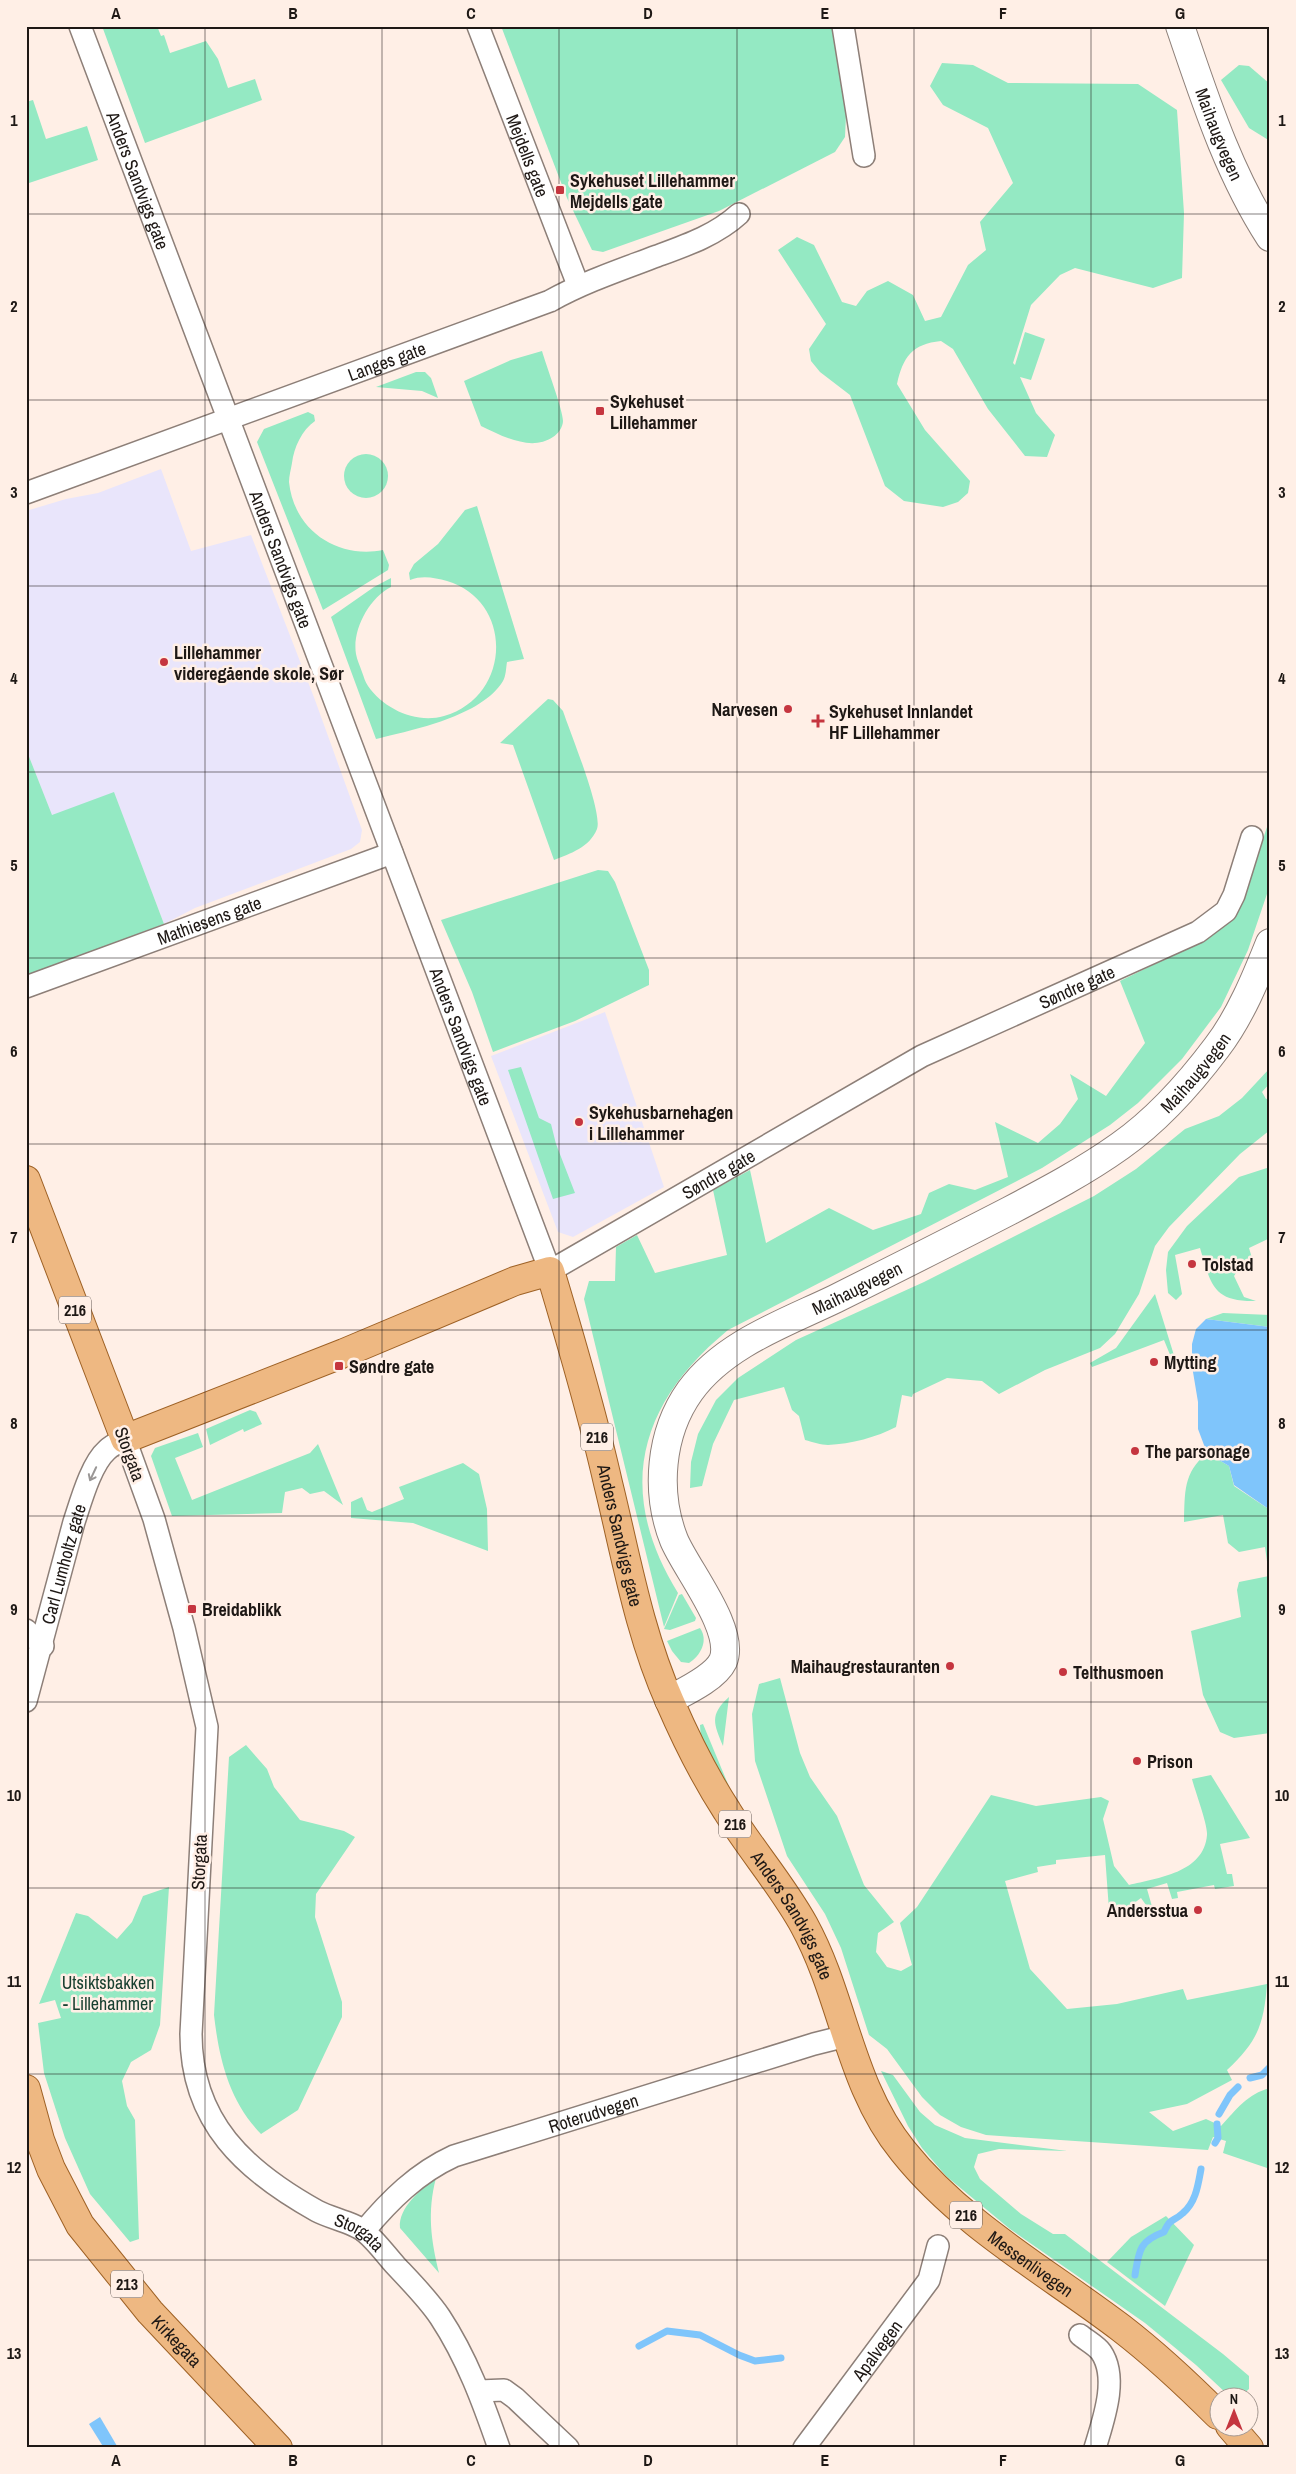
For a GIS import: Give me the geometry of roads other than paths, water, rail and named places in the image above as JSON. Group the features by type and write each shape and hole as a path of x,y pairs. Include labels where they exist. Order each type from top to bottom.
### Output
{"main road":[{"name":"Storgata","path":"26,1180 124,1439"},
{"name":"Søndre gate","path":"124,1439 344,1353 515,1281 550,1271"},
{"name":"Anders Sandvigs gate","path":"550,1271 599,1444 653,1662 686,1738 725,1808 804,1924 820,1960 846,2036"},
{"name":"Messenlivegen","path":"846,2036 858,2073 881,2121 903,2151 941,2193 992,2235 1123,2330 1185,2382 1208,2405"},
{"name":"Kirkegata","path":"26,2089 40,2140 51,2169 80,2225 150,2312 278,2448"},
{"path":"1238,2436 1248,2448"}],"street":[{"name":"Anders Sandvigs gate","path":"80,26 550,1271"},
{"name":"Mejdells gate","path":"478,26 578,285"},
{"path":"843,26 864,156"},
{"name":"Maihaugvegen","path":"1180,26 1219,139 1244,192 1270,237"},
{"name":"Langes gate","path":"26,492 550,301 578,285 693,242 725,227 739,214"},
{"name":"Søndre gate","path":"550,1271 922,1056 1198,932 1226,911 1234,895 1252,837"},
{"name":"Mathiesens gate","path":"26,987 392,853"},
{"name":"Maihaugvegen","path":"669,1700 708,1678 723,1661 724,1638 716,1616 674,1541 663,1502 663,1460 674,1423 690,1391 716,1364 748,1341 959,1237 1071,1178 1122,1145 1167,1106 1218,1046 1243,1004 1270,943"},
{"name":"Carl Lumholtz gate","path":"26,1701 74,1522 84,1494 94,1470 107,1450 124,1439"},
{"name":"Storgata","path":"124,1439 154,1519 184,1628 207,1727 191,2034 192,2068 199,2092 229,2144 263,2176 318,2211 364,2231 439,2316 460,2350 478,2391 499,2448"},
{"path":"26,1630 42,1646"},
{"name":"Roterudvegen","path":"364,2231 393,2197 437,2164 459,2154 805,2046 846,2036"},
{"name":"Apalvegen","path":"804,2448 929,2280 938,2246"},
{"path":"1080,2335 1101,2352 1109,2375 1108,2407 1095,2448"},
{"path":"478,2391 504,2390 516,2398 568,2448"}],"water":[{"path":"1206,1319 1270,1327 1270,1510 1234,1485 1229,1466 1207,1453 1198,1429 1198,1402 1192,1366 1192,1344 1196,1329"},
{"path":"100,2417 117,2446 104,2448 89,2424"}],"waterway":[{"path":"1250,2078 1262,2075 1270,2067"},
{"path":"1219,2114 1230,2095 1238,2087"},
{"path":"1215,2143 1218,2138 1217,2124"},
{"path":"1135,2275 1139,2253 1145,2243 1164,2232 1170,2222 1183,2213 1191,2204 1196,2193 1201,2169"},
{"path":"639,2346 667,2331 700,2335 755,2361 781,2358"}],"place":[{"name":"Sykehuset Lillehammer Mejdells gate","path":"560,190"},
{"name":"Sykehuset Lillehammer","path":"600,411"},
{"name":"Lillehammer videregående skole, Sør","path":"164,662"},
{"name":"Narvesen","path":"788,709"},
{"name":"Sykehuset Innlandet HF Lillehammer","path":"818,721"},
{"name":"Sykehusbarnehagen i Lillehammer","path":"579,1122"},
{"name":"Tolstad","path":"1192,1264"},
{"name":"Mytting","path":"1154,1362"},
{"name":"Søndre gate","path":"339,1366"},
{"name":"The parsonage","path":"1135,1451"},
{"name":"Breidablikk","path":"192,1609"},
{"name":"Maihaugrestauranten","path":"950,1666"},
{"name":"Telthusmoen","path":"1063,1672"},
{"name":"Prison","path":"1137,1761"},
{"name":"Andersstua","path":"1198,1910"}],"park label":[{"name":"Utsiktsbakken - Lillehammer","path":"108,1992"}]}
